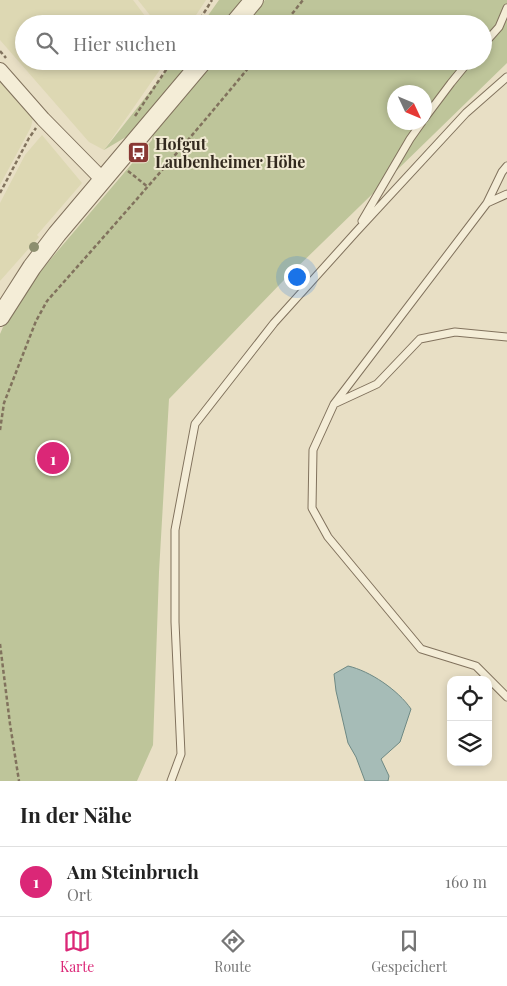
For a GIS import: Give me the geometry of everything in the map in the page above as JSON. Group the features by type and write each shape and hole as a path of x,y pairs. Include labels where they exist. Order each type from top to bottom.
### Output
{"street":[{"path":"242,15 254,0"},
{"path":"0,70 43,119 103,180"},
{"path":"0,317 32,267 58,234 195,70"}],"lane":[{"path":"492,35 499,27 507,8"},
{"path":"432,108 461,70"},
{"path":"170,781 181,754 175,622 175,530 195,424 274,323 466,113 507,77"},
{"path":"356,232 416,130"},
{"path":"507,166 502,172 487,203 334,404 313,450 312,508 328,537 421,649 476,666 507,697"},
{"path":"487,203 507,194"},
{"path":"334,404 377,384 420,339 455,332 507,337"}],"path":[{"path":"202,15 212,0"},
{"path":"291,15 303,0"},
{"path":"135,116 166,70"},
{"path":"0,430 4,403 36,321 47,301 148,187 247,70"},
{"path":"0,193 30,138 43,119"},
{"path":"0,644 19,781"}],"shaded area":[{"path":"0,0 133,0 144,15 15,15 15,57 0,40"},
{"path":"138,0 206,0 196,15 150,15"},
{"path":"26,70 160,70 104,150 89,142"},
{"path":"0,80 33,118 31,127 0,185"},
{"path":"42,135 82,183 37,235 39,237 0,281 0,203 25,155"}],"green space":[{"path":"219,0 245,0 232,15 208,15"},
{"path":"265,0 507,0 507,63 285,279 169,399 159,572 153,745 137,781 0,781 0,334 27,287 152,140 153,135 207,70 492,70 492,15 252,15"},
{"path":"167,70 185,70 126,137 104,150"}],"water":[{"path":"348,666 365,672 383,682 399,695 411,709 400,742 381,759 389,776 388,781 365,781 356,757 348,743 334,674"}],"place":[{"name":"Hofgut Laubenheimer Höhe","path":"139,153"},
{"name":"Am Steinbruch","path":"53,458"}]}
